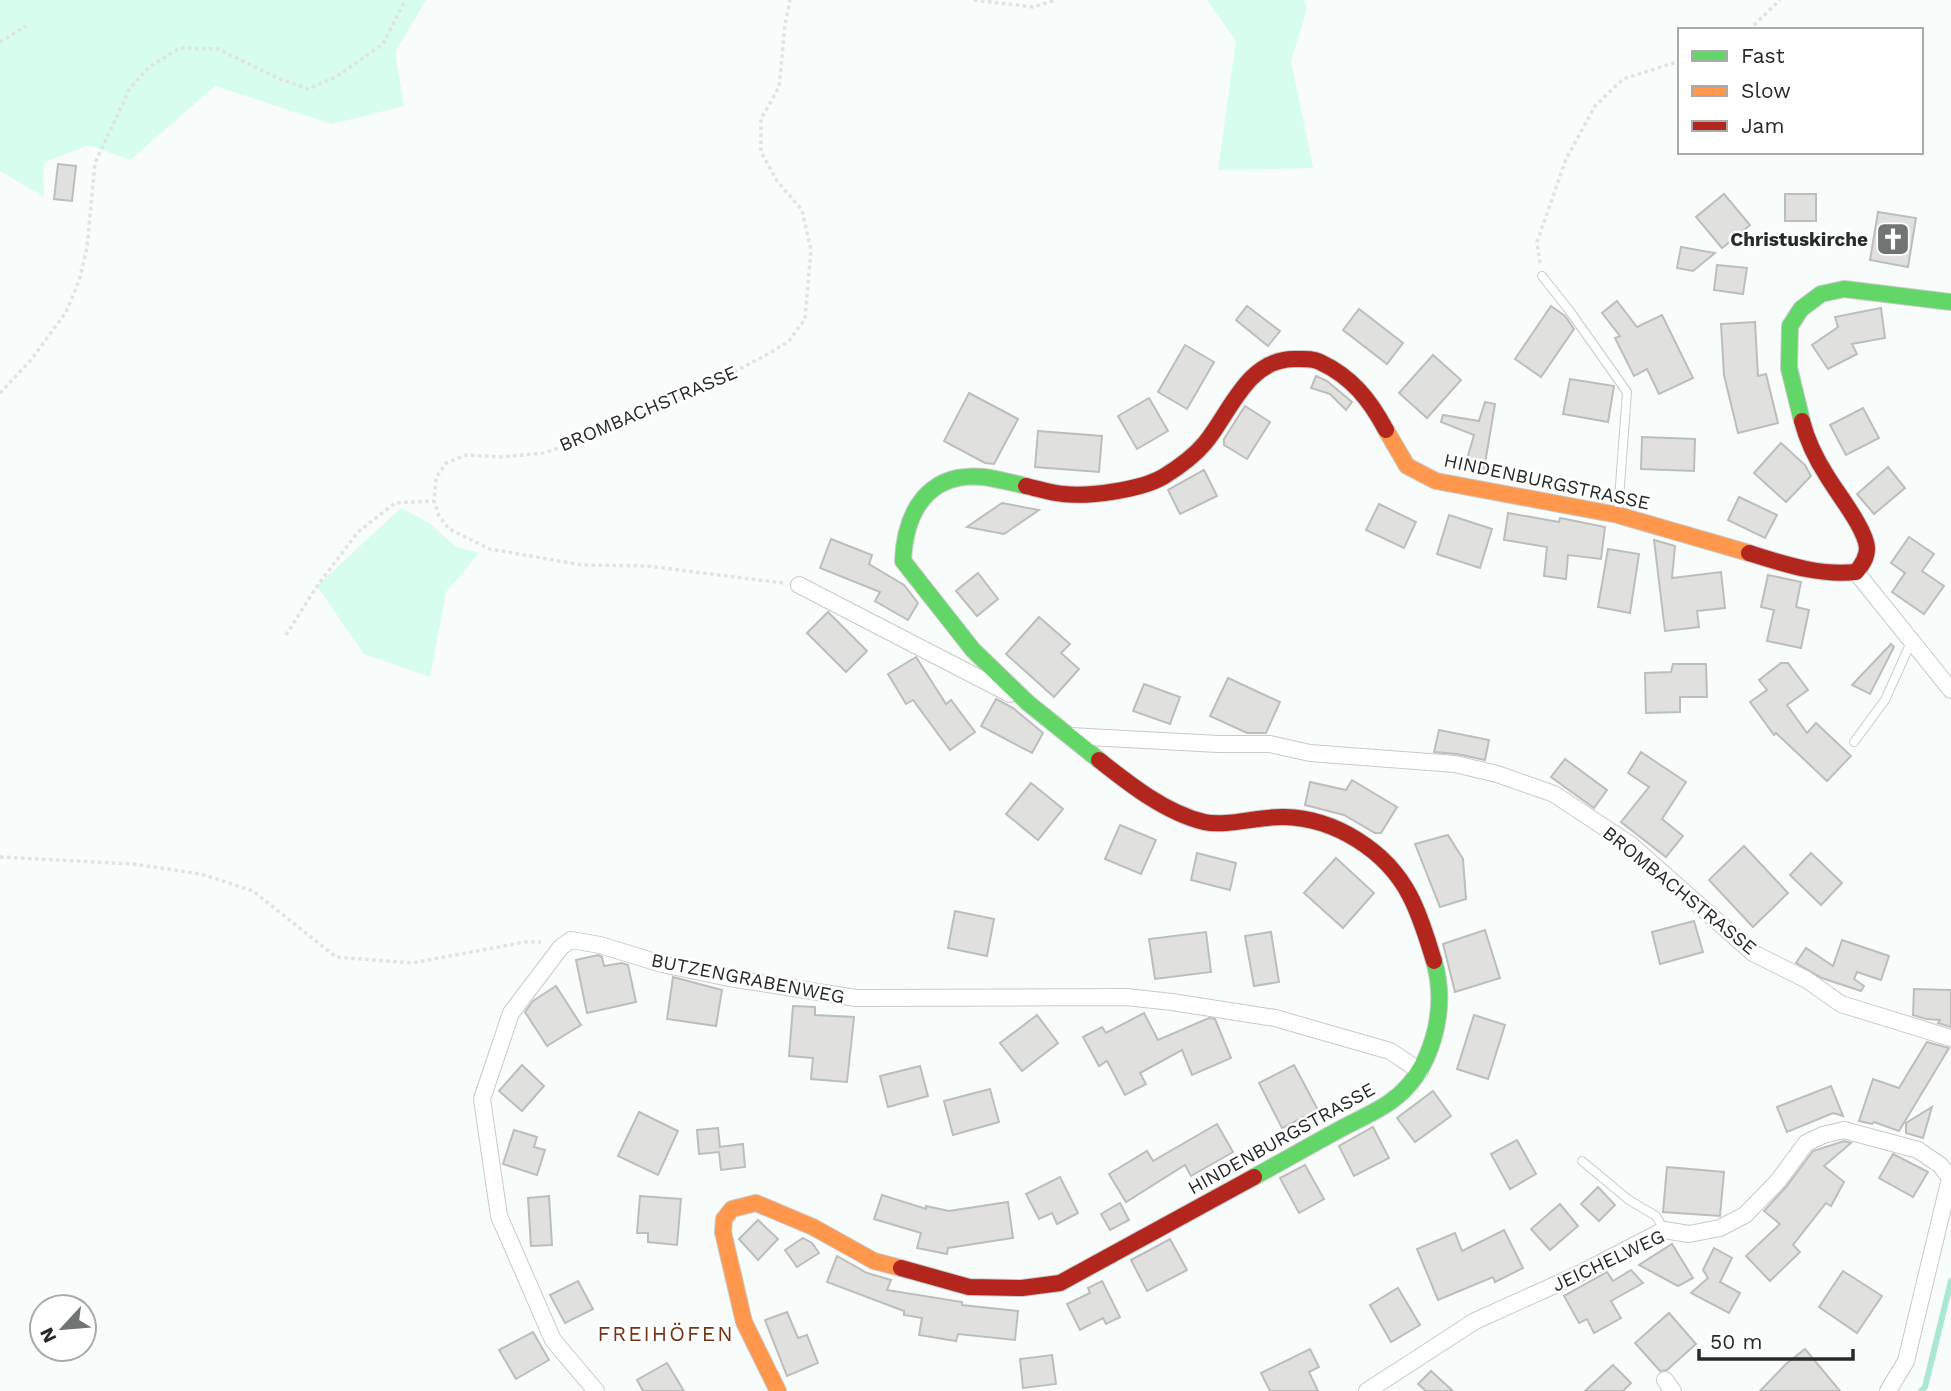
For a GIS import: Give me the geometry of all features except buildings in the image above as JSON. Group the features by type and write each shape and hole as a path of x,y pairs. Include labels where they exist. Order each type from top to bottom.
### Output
{"street":[{"path":"1951,302 1844,289 1821,295 1801,309 1790,326 1789,368 1806,436 1867,545 1864,563 1856,572 1951,690"},
{"name":"HINDENBURGSTRASSE","path":"778,1391 744,1322 723,1232 724,1219 732,1209 755,1203 813,1227 874,1261 969,1287 1022,1288 1060,1283 1392,1101 1420,1071 1436,1032 1439,1004 1437,972 1423,926 1409,894 1385,862 1343,831 1308,821 1285,817 1208,823 1191,818 1153,799 1105,765 1028,703 973,650 903,561 904,538 913,511 933,487 952,479 983,477 1031,489 1083,495 1139,485 1162,477 1204,444 1234,398 1263,368 1287,359 1312,359 1335,369 1370,399 1407,466 1436,481 1618,515 1799,568 1837,574 1856,572"},
{"path":"799,585 1028,703"},
{"name":"BROMBACHSTRASSE","path":"1070,736 1270,744 1310,754 1455,764 1497,774 1555,794 1631,845 1753,953 1807,980 1840,1004 1951,1038"},
{"path":"571,940 561,947 511,1013 482,1099 499,1216 553,1340 596,1391"},
{"name":"BUTZENGRABENWEG","path":"571,940 716,975 856,998 1126,997 1185,1004 1275,1018 1390,1051 1420,1071"},
{"name":"JEICHELWEG","path":"1367,1391 1475,1321 1577,1275 1664,1230 1689,1234 1720,1227 1745,1215 1777,1181 1806,1143 1823,1135 1844,1130 1918,1150 1950,1175"},
{"path":"1888,1391 1906,1361 1950,1175"}],"lane":[{"path":"1542,276 1627,392 1618,515"},
{"path":"1854,742 1885,700 1912,640"},
{"path":"1582,1161 1629,1200 1657,1216 1664,1230"}],"path":[{"path":"0,393 31,360 66,312 79,281 87,248 95,163 130,88 149,67 180,48 218,49 280,79 308,89 336,78 383,44 405,0"},
{"name":"BROMBACHSTRASSE","path":"435,501 436,478 446,463 466,455 500,457 545,453 650,411 713,383 779,347 789,341 805,319 811,250 802,210 777,181 761,152 761,119 779,87 790,0"},
{"path":"974,0 1033,7 1056,0"},
{"path":"1751,28 1780,0"},
{"path":"0,42 26,26"},
{"path":"1542,276 1537,242 1566,159 1595,106 1623,79 1678,62"},
{"path":"286,635 317,586 358,532 395,503 435,501 439,516 449,529 491,549 582,565 647,566 799,585"},
{"path":"0,857 133,864 201,874 253,891 336,957 412,963 525,942 571,940"}],"green space":[{"path":"0,0 426,0 395,52 404,106 332,124 215,86 130,160 89,145 43,163 44,197 0,171"},
{"path":"1207,0 1304,0 1307,9 1291,61 1313,168 1218,170 1236,41"},
{"path":"401,508 429,523 456,547 479,553 446,592 430,677 364,654 317,586"}],"waterway":[{"path":"1921,1391 1925,1387 1951,1281"}],"traffic: fast":[{"path":"1802,421 1789,368 1790,326 1801,309 1821,294 1844,289 1951,302"},
{"path":"1026,486 984,477 965,477 934,488 923,498 915,511 909,526 903,561 973,650 1028,703 1099,760"},
{"path":"1254,1177 1380,1108 1405,1089 1427,1057 1438,1019 1438,980 1434,961"}],"traffic: slow":[{"path":"1386,430 1407,466 1436,481 1618,515 1749,553"},
{"path":"778,1391 744,1322 723,1232 724,1219 732,1209 756,1203 813,1227 874,1261 901,1268"}],"traffic: jam":[{"path":"1026,486 1074,495 1128,489 1153,482 1196,452 1214,431 1241,390 1264,368 1278,361 1311,359 1342,375 1359,390 1386,430"},
{"path":"1749,553 1802,568 1842,573 1856,572 1865,558 1867,548 1862,531 1819,463 1802,421"},
{"path":"1099,760 1148,797 1190,818 1213,823 1275,817 1303,819 1322,823 1358,840 1388,865 1400,880 1424,928 1434,961"},
{"path":"901,1268 969,1287 1022,1288 1060,1283 1254,1177"}],"place":[{"name":"Christuskirche","path":"1893,239"}],"district":[{"name":"FREIHÖFEN","path":"666,1334"}]}
